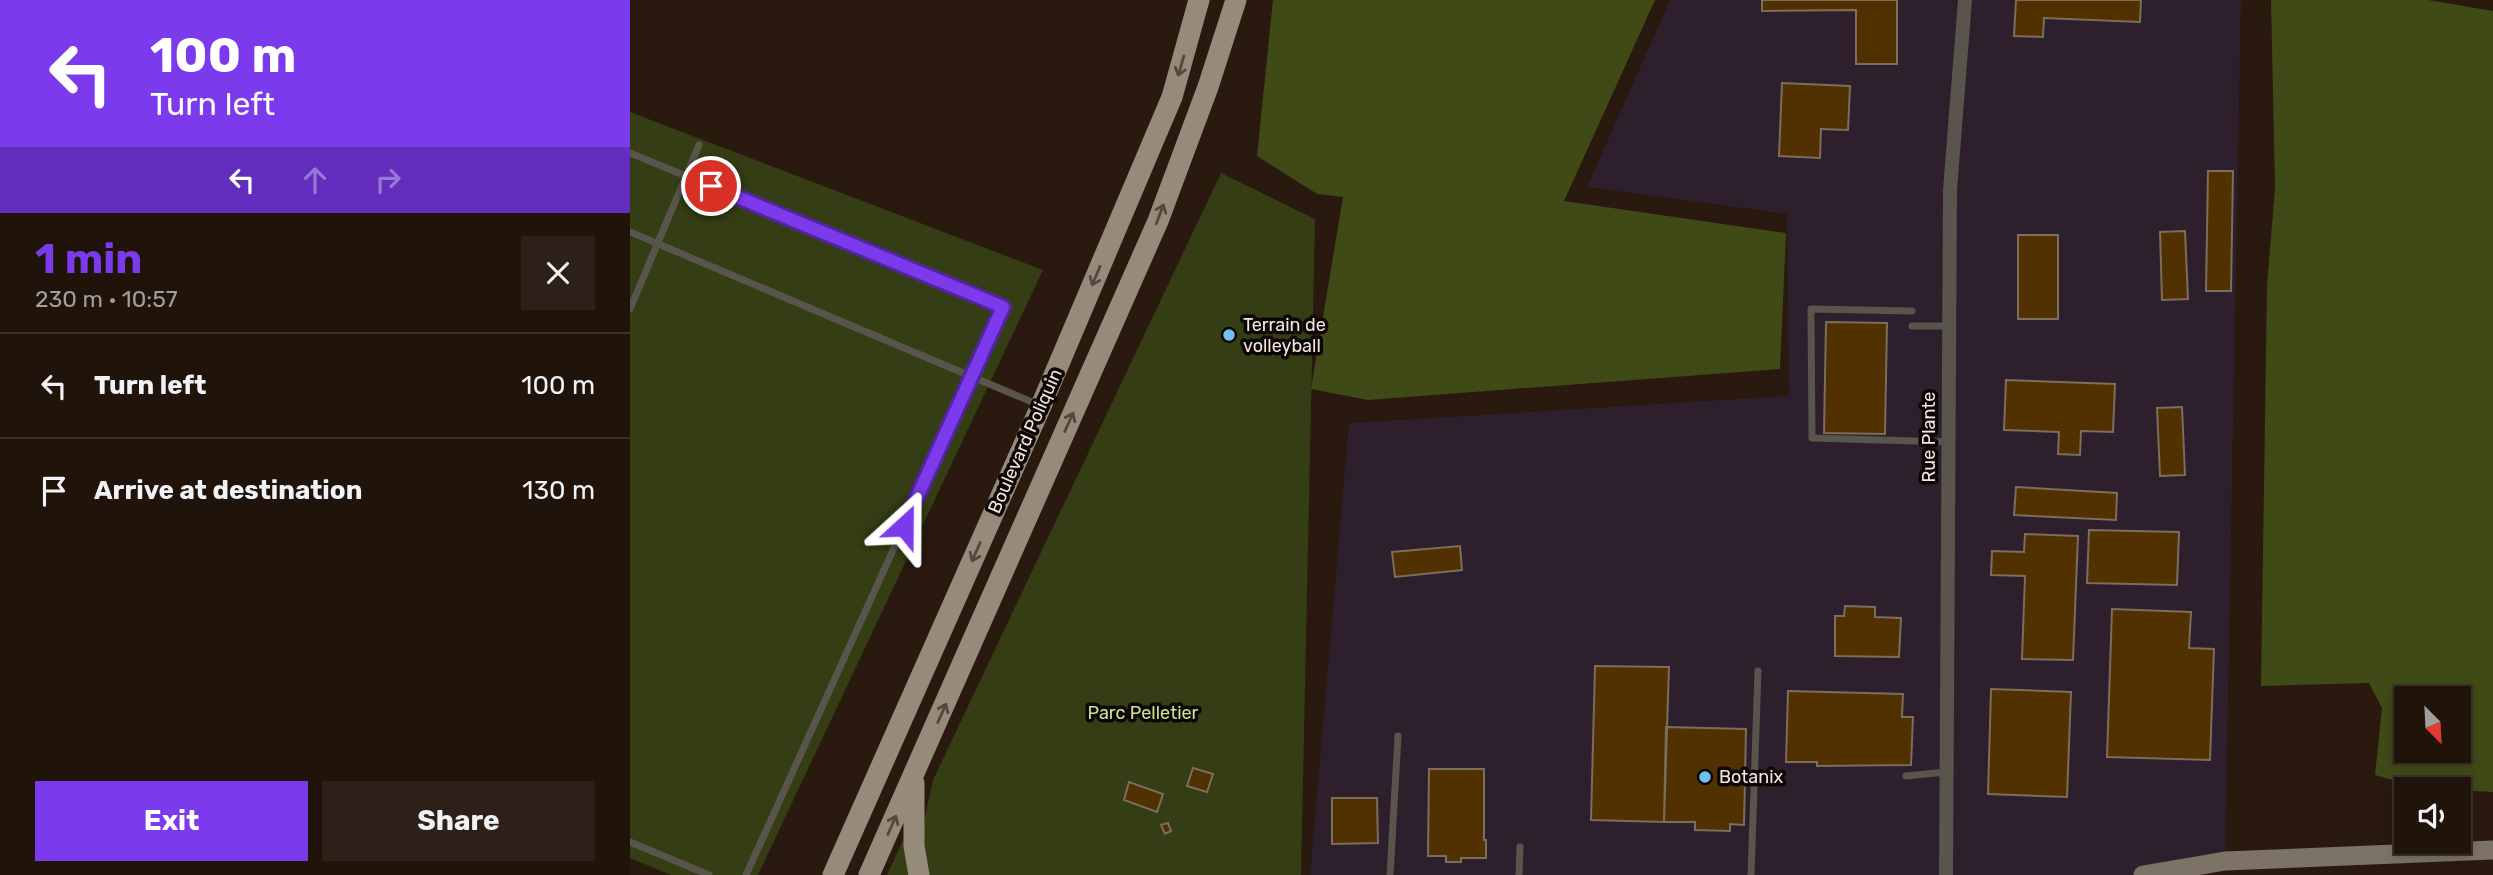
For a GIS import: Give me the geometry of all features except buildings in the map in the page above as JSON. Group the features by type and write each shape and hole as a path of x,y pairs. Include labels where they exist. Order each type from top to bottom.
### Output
{"main road":[{"name":"Boulevard Poliquin","path":"833,875 1041,406 1172,97 1199,0"},
{"name":"Boulevard Poliquin","path":"869,875 1158,221 1209,87 1236,0"},
{"path":"915,776 914,846 919,875"},
{"path":"825,875 849,841"}],"street":[{"name":"Rue Plante","path":"1946,875 1950,190 1965,0"},
{"path":"2143,875 2493,850"}],"lane":[{"path":"630,309 699,145"},
{"path":"630,153 1003,307 746,875"},
{"path":"630,232 1041,406"},
{"path":"1912,311 1811,309 1812,438 1948,442"},
{"path":"1912,326 1949,326"},
{"path":"1751,875 1758,671"},
{"path":"1390,875 1398,736"},
{"path":"1906,776 1946,772"},
{"path":"630,842 709,875"},
{"path":"1519,875 1520,847"}],"shaded area":[{"path":"1670,0 2241,0 2225,861 2132,875 1310,875 1349,423 1789,396 1787,214 1587,187"}],"green space":[{"path":"1273,0 1655,0 1564,201 1786,233 1780,369 1368,400 1311,389 1343,197 1317,194 1257,156"},
{"path":"2271,0 2428,0 2493,11 2493,792 2471,791 2471,777 2394,777 2394,780 2375,775 2382,708 2369,683 2261,686 2267,285 2275,189"},
{"path":"630,112 1043,270 758,875 671,875 630,858"},
{"name":"Parc Pelletier","path":"1221,173 1315,219 1301,875 925,875 922,830 933,780"},
{"path":"907,831 914,875 887,875"}],"place":[{"name":"Terrain de volleyball","path":"1229,335"},
{"name":"Botanix","path":"1705,777"}],"route":[{"path":"711,186 1003,307 904,526"}]}
